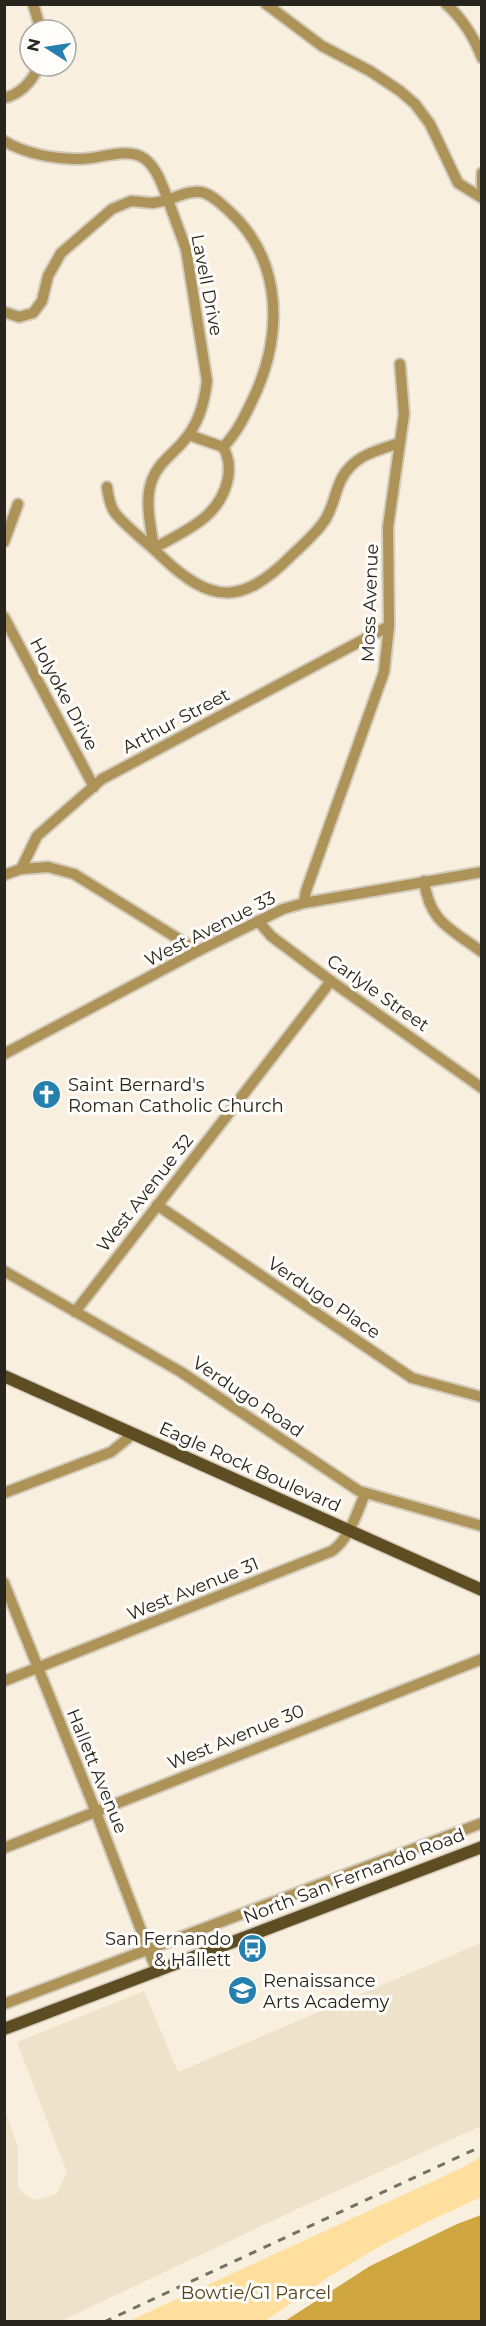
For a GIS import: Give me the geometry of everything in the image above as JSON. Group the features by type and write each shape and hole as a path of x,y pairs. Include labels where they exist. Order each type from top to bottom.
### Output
{"main road":[{"name":"Eagle Rock Boulevard","path":"4,1376 482,1590"},
{"name":"North San Fernando Road","path":"4,2029 482,1847"}],"street":[{"path":"266,4 322,46 370,71 400,90 415,104 430,124 458,183 482,198"},
{"path":"446,4 467,28 482,58"},
{"path":"4,98 22,90 32,78"},
{"name":"Lavell Drive","path":"4,141 42,156 84,159 130,153 145,159 151,165 168,200 186,249 206,367 205,397 189,435 164,460 152,480 148,500 154,548"},
{"path":"482,173 482,187"},
{"path":"4,312 19,317 33,313 42,301 48,276 61,253 112,209 131,201 153,203 168,200 194,190 209,195 224,206 247,230 270,276 274,295 273,335 264,372 234,436 222,447"},
{"name":"Moss Avenue","path":"304,903 306,891 384,672 389,626 388,527 404,414 400,364"},
{"path":"154,548 200,522 218,504 227,484 229,458 222,447 189,435"},
{"path":"107,487 115,512 183,576 200,587 224,592 249,588 271,576 318,530 331,509 342,477 355,462 365,455 399,443"},
{"path":"4,542 18,504"},
{"name":"Holyoke Drive","path":"4,617 94,786"},
{"name":"Arthur Street","path":"21,869 37,836 102,779 389,626"},
{"path":"4,875 21,869 48,867 74,874 198,951"},
{"name":"West Avenue 33","path":"4,1054 198,951 283,909 304,903 482,872"},
{"path":"424,881 426,898 436,918 482,952"},
{"name":"Carlyle Street","path":"258,921 271,936 331,981 482,1088"},
{"name":"West Avenue 32","path":"75,1312 331,981"},
{"name":"Verdugo Place","path":"157,1204 412,1378 482,1396"},
{"name":"Verdugo Road","path":"4,1272 180,1372 365,1494 482,1526"},
{"path":"4,1493 111,1452 133,1434"},
{"name":"West Avenue 31","path":"4,1681 332,1551 338,1547 349,1531 365,1494"},
{"name":"Hallett Avenue","path":"4,1583 157,1972"},
{"name":"West Avenue 30","path":"4,1848 482,1659"},
{"name":"North San Fernando Road","path":"4,2004 150,1951 482,1824"}],"shaded area":[{"path":"481,1943 481,2126 308,2204 61,2321 5,2321 5,2109 18,2148 18,2187 26,2196 36,2200 56,2194 67,2173 17,2042 144,1991 178,2072"},
{"path":"481,2215 481,2321 285,2321 370,2266 457,2224"}],"green space":[{"name":"Bowtie/G1 Parcel","path":"481,2156 481,2197 373,2250 327,2278 265,2321 129,2321 466,2166"}],"railway":[{"path":"104,2322 482,2146"}],"place":[{"name":"Saint Bernard's Roman Catholic Church","path":"47,1095"},
{"name":"San Fernando & Hallett","path":"252,1949"},
{"name":"Renaissance Arts Academy","path":"242,1991"}]}
